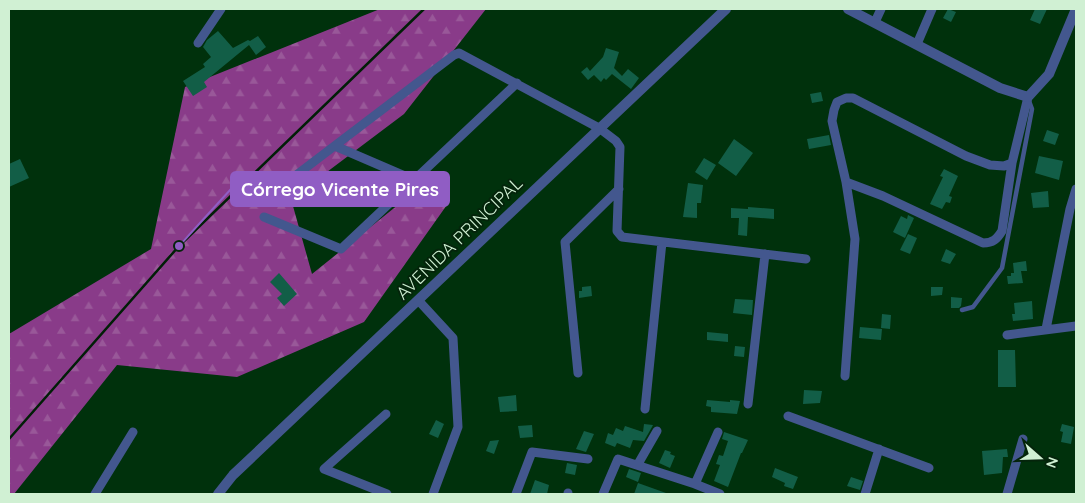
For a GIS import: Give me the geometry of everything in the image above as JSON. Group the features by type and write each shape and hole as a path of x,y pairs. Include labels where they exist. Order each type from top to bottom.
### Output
{"street":[{"path":"198,43 221,9"},
{"name":"AVENIDA PRINCIPAL","path":"218,494 233,475 726,9"},
{"path":"848,9 1000,88 1028,97"},
{"path":"874,22 881,9"},
{"path":"917,44 932,9"},
{"path":"846,182 883,196 983,243 991,243 998,238 1002,231 1012,163 1028,97 1049,74 1076,9"},
{"path":"295,176 459,53 599,128 616,141 620,147 617,231 622,237 806,259"},
{"path":"264,217 341,249 517,83"},
{"path":"845,376 855,239 846,182 832,121 838,102 846,98 853,98 966,156 990,165 1004,166 1012,163"},
{"path":"335,146 414,180"},
{"path":"578,373 565,242 619,189"},
{"path":"1046,329 1070,209 1076,189"},
{"path":"645,408 662,242"},
{"path":"748,404 765,254"},
{"path":"418,300 453,338 458,428 433,494"},
{"path":"1007,335 1076,326"},
{"path":"386,414 324,469 386,494"},
{"path":"788,416 930,468"},
{"path":"638,464 657,430"},
{"path":"95,494 133,432"},
{"path":"695,484 718,432"},
{"path":"1007,494 1023,439"},
{"path":"865,494 879,449"},
{"path":"516,494 532,452 588,459"},
{"path":"602,494 618,459 638,464 720,494"}],"lane":[{"path":"962,310 973,307 1002,268 1027,126 1032,109 1028,97"}],"green space":[{"path":"380,9 486,9 404,114 291,199 312,274 419,188 449,202 364,322 237,377 117,365 14,494 9,494 9,334 151,249 185,87"}],"building":[{"path":"948,9 956,12 951,22 943,18"},
{"path":"1035,9 1047,9 1040,24 1030,20"},
{"path":"218,31 233,48 258,36 266,47 256,55 249,45 204,82 207,87 193,96 183,81 205,67 203,64 211,57 203,47 207,40"},
{"path":"606,48 619,52 614,68 622,76 628,69 639,78 631,89 612,74 601,82 594,75 588,80 581,72 587,67 590,71 603,57"},
{"path":"821,92 823,101 812,103 810,94"},
{"path":"1047,130 1059,134 1055,145 1043,141"},
{"path":"829,135 831,145 809,149 807,139"},
{"path":"734,139 753,153 736,176 718,163"},
{"path":"1039,156 1063,161 1059,180 1035,173"},
{"path":"704,158 716,165 707,180 695,172"},
{"path":"20,159 29,178 9,187 9,164"},
{"path":"944,169 958,176 949,196 952,197 950,203 946,202 942,209 930,204 943,177 940,176"},
{"path":"688,183 703,185 701,203 697,203 697,218 683,217"},
{"path":"1048,191 1049,207 1033,208 1031,193"},
{"path":"748,207 774,209 774,219 748,217 747,236 738,235 739,218 731,218 731,208 748,209"},
{"path":"908,215 914,218 905,238 893,232 901,216 907,219"},
{"path":"908,234 917,238 910,254 900,250"},
{"path":"946,249 956,254 950,264 941,261"},
{"path":"1026,261 1027,271 1021,271 1023,283 1008,284 1007,276 1011,276 1011,273 1014,273 1013,263"},
{"path":"279,273 297,294 284,306 277,298 282,294 270,282"},
{"path":"591,286 592,296 579,298 579,291 582,291 582,287"},
{"path":"931,287 943,287 942,295 931,296"},
{"path":"951,297 962,298 959,308 951,308"},
{"path":"735,299 753,300 752,315 733,313"},
{"path":"1032,301 1033,319 1013,321 1012,314 1015,314 1014,303"},
{"path":"882,314 891,315 890,329 881,328"},
{"path":"860,327 882,329 881,340 859,338"},
{"path":"707,332 728,334 728,342 707,340"},
{"path":"735,346 745,347 744,357 734,356"},
{"path":"998,350 1015,350 1016,387 998,387"},
{"path":"804,390 822,391 820,403 803,404"},
{"path":"516,395 517,411 500,412 498,397"},
{"path":"707,400 740,401 737,414 711,412 711,407 706,406"},
{"path":"436,420 444,424 438,438 429,434"},
{"path":"644,424 653,425 644,441 633,440 630,448 617,443 615,447 605,443 608,433 613,435 616,428 623,431 625,426 643,432"},
{"path":"1062,424 1074,427 1071,444 1061,442 1063,432 1060,431"},
{"path":"532,425 533,437 520,438 518,426"},
{"path":"584,431 594,434 586,452 576,449"},
{"path":"724,432 748,440 728,487 714,481 720,465 716,464 719,455 723,456 728,441 722,439"},
{"path":"499,440 494,454 486,451 490,441"},
{"path":"1007,449 1008,457 1003,457 1002,473 984,475 982,451"},
{"path":"665,450 675,456 670,468 659,463"},
{"path":"567,463 577,465 575,475 565,473"},
{"path":"775,468 798,477 793,489 784,486 785,483 772,477"},
{"path":"629,469 641,473 638,482 626,477"},
{"path":"851,477 863,481 860,490 847,486"},
{"path":"535,480 549,485 547,494 530,494"},
{"path":"638,483 666,493 666,494 634,494"}],"waterway":[{"path":"9,439 179,246 424,9"}],"place":[{"name":"Córrego Vicente Pires","path":"179,246"}]}
